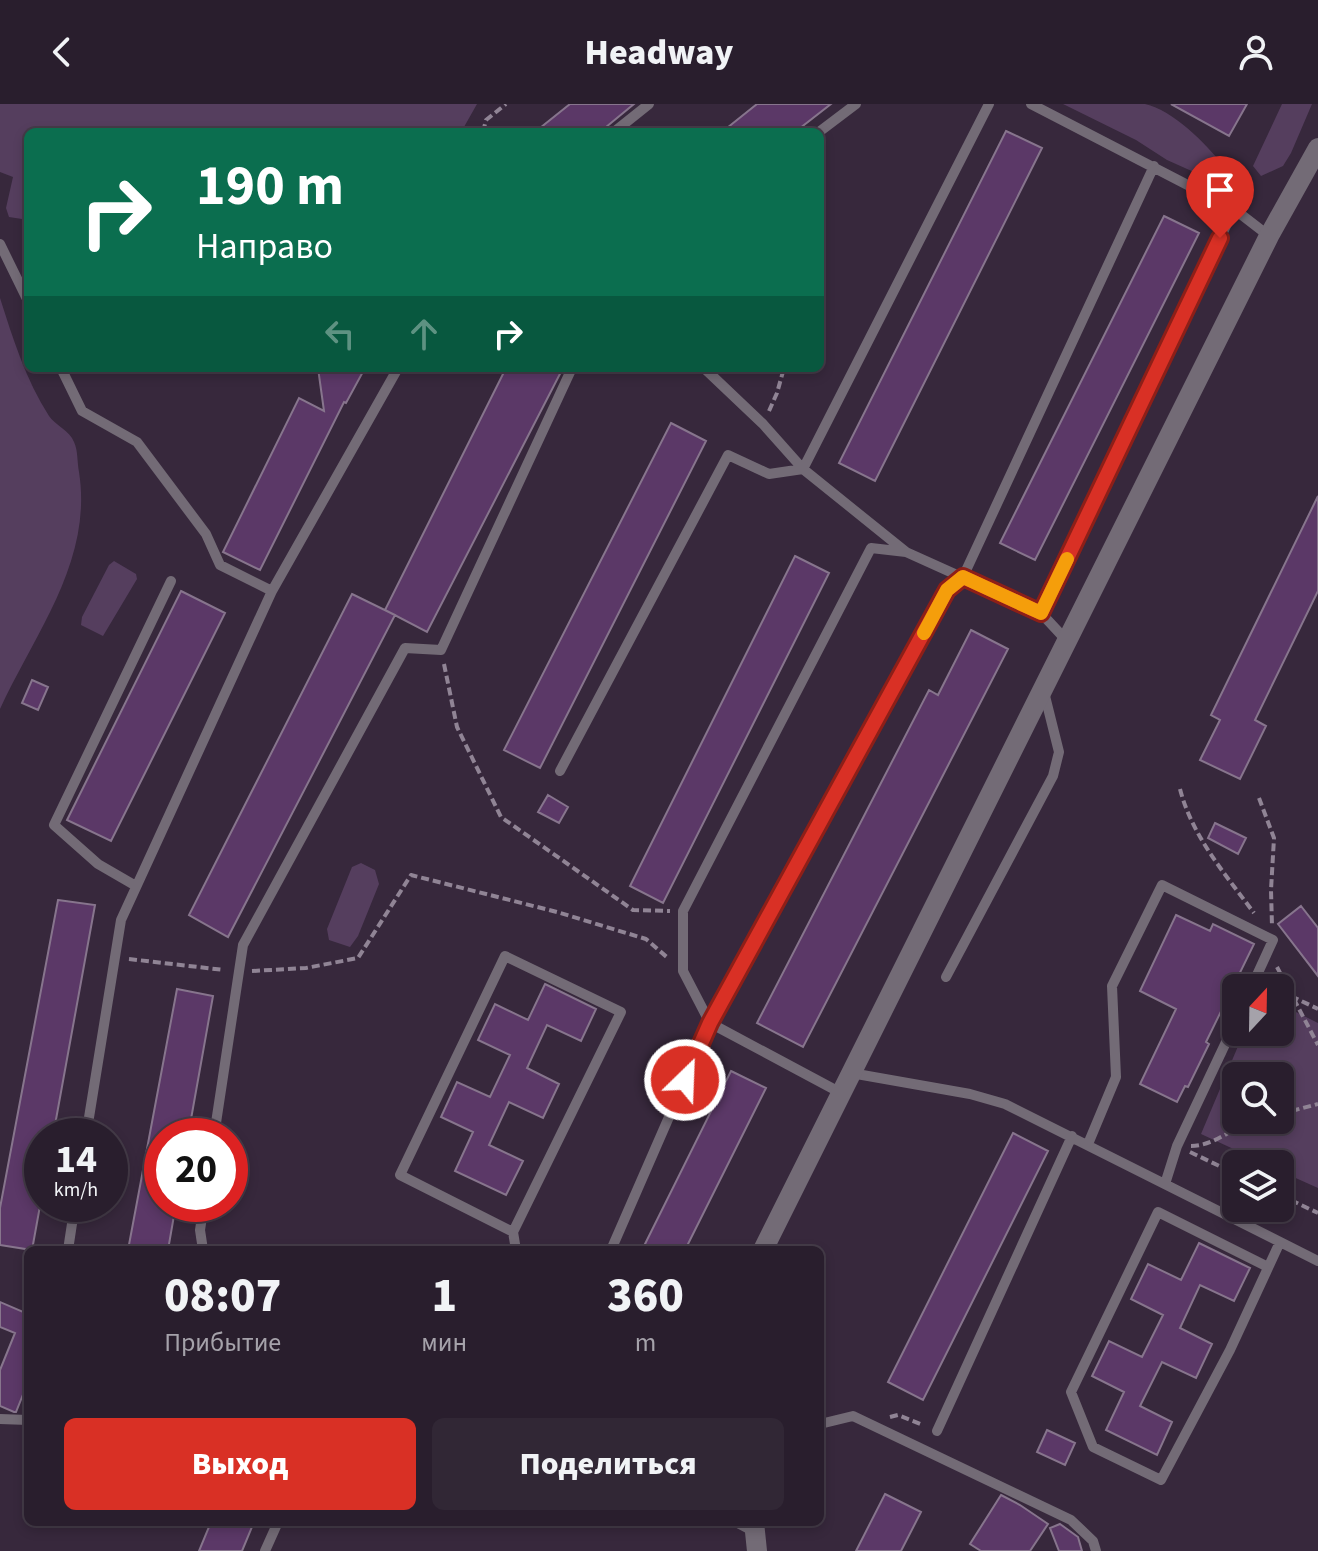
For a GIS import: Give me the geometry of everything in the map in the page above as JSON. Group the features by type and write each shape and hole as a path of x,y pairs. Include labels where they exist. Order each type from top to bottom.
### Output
{"street":[{"path":"765,1246 1269,236 1318,148"}],"lane":[{"path":"619,128 649,104"},
{"path":"824,128 856,104"},
{"path":"803,469 989,104"},
{"path":"1031,104 1234,209 1269,236"},
{"path":"613,1246 710,1023 947,590 963,577 1154,166"},
{"path":"1041,613 1234,209"},
{"path":"0,244 24,293"},
{"path":"63,372 82,411 137,442 206,534 220,565 272,591"},
{"path":"89,1118 121,920 272,591 396,372"},
{"path":"217,1118 243,945 405,648 441,650 570,372"},
{"path":"708,372 763,424 803,469 906,552 1041,613 1067,641"},
{"path":"560,771 728,455 769,474 803,469"},
{"path":"841,1093 710,1023 683,971 683,911 871,548 906,552"},
{"path":"136,886 98,864 54,825 171,581"},
{"path":"946,977 1053,776 1059,752 1043,688"},
{"path":"1088,1144 1116,1077 1112,986 1162,885 1273,940 1257,974"},
{"path":"513,1232 400,1175 505,956 621,1012 513,1232 515,1246"},
{"path":"1165,1184 1177,1146 1224,1046"},
{"path":"851,1073 993,1100 1072,1136 1318,1261"},
{"path":"937,1431 1072,1136"},
{"path":"1268,1267 1158,1212 1071,1392 1093,1447 1161,1480 1230,1350 1280,1242"},
{"path":"69,1246 72,1222"},
{"path":"201,1222 202,1246"},
{"path":"824,1423 853,1416 1071,1520 1093,1541 1096,1551"},
{"path":"0,1419 24,1420"},
{"path":"265,1551 276,1526"}],"path":[{"path":"484,128 486,120 506,104"},
{"path":"763,424 783,372"},
{"path":"441,650 457,727 501,817 633,910 683,911"},
{"path":"1259,798 1274,838 1271,890 1273,940"},
{"path":"115,957 239,972 306,968 358,958 411,875 557,912 646,939 683,971"},
{"path":"1294,998 1318,1009"},
{"path":"1294,1110 1318,1104"},
{"path":"1177,1146 1204,1146 1224,1134"},
{"path":"1177,1146 1222,1167"},
{"path":"1294,1202 1318,1213"}],"shaded area":[{"path":"0,104 477,104 462,128 24,128 24,221 9,217 6,208 13,177 0,172"},
{"path":"1063,104 1145,104 1156,107 1188,128 1223,165 1205,177"},
{"path":"1282,104 1312,104 1283,166 1261,176 1253,166"},
{"path":"0,298 24,372 49,416 72,438 75,445 81,505 77,536 58,595 0,709"},
{"path":"114,561 136,574 137,579 103,636 81,625 82,617"},
{"path":"361,863 375,870 379,884 358,936 350,947 329,940 327,929 352,867"},
{"path":"1294,1011 1318,1023 1318,1188 1294,1177 1294,1150 1236,1150 1201,1134 1222,1084 1222,1134 1294,1134 1294,1062 1231,1062 1238,1046 1294,1046"}],"building":[{"path":"570,104 634,104 605,128 540,128"},
{"path":"757,104 831,104 800,128 727,128"},
{"path":"1171,104 1247,104 1229,136"},
{"path":"1006,131 1042,148 875,481 839,463"},
{"path":"1164,216 1199,233 1035,560 1000,543"},
{"path":"319,372 363,372 344,402 260,570 223,552 299,398 324,411"},
{"path":"504,372 561,372 427,632 385,610"},
{"path":"671,423 706,441 540,768 504,750"},
{"path":"1318,496 1318,591 1255,720 1266,726 1240,779 1200,760 1220,720 1211,715"},
{"path":"795,556 829,573 663,903 630,886"},
{"path":"181,591 225,613 111,841 67,820"},
{"path":"352,594 395,615 228,937 189,915"},
{"path":"971,630 1008,649 803,1047 757,1023 929,690 938,695"},
{"path":"32,680 48,687 38,710 22,703"},
{"path":"548,795 568,807 559,823 538,812"},
{"path":"1215,823 1246,838 1238,854 1208,838"},
{"path":"58,900 95,905 56,1118 24,1118 24,1222 37,1222 33,1246 24,1246 24,1249 0,1245 0,1208"},
{"path":"1301,906 1318,928 1318,976 1278,924"},
{"path":"1176,915 1210,931 1213,924 1254,944 1239,974 1222,974 1222,1009 1206,1042 1209,1044 1177,1102 1140,1084 1176,1009 1140,991"},
{"path":"545,984 596,1009 581,1041 547,1025 527,1068 559,1084 543,1118 509,1102 489,1145 523,1161 506,1195 455,1171 473,1132 441,1117 457,1082 490,1097 510,1055 478,1040 495,1004 528,1020"},
{"path":"177,989 213,996 191,1118 153,1118"},
{"path":"731,1071 766,1088 687,1246 644,1246"},
{"path":"1013,1133 1048,1151 923,1400 888,1382"},
{"path":"144,1165 144,1222 173,1222 169,1246 129,1246"},
{"path":"1199,1243 1250,1268 1234,1301 1200,1285 1180,1328 1212,1344 1196,1378 1162,1362 1140,1406 1172,1422 1157,1455 1106,1430 1124,1392 1092,1376 1109,1341 1142,1357 1163,1315 1131,1299 1148,1264 1181,1280"},
{"path":"0,1302 23,1312 24,1309 24,1392 14,1412 0,1406 0,1370 15,1333 0,1327"},
{"path":"1047,1430 1075,1443 1065,1465 1037,1452"},
{"path":"885,1494 921,1512 901,1551 856,1551"},
{"path":"1001,1495 1048,1524 1030,1551 981,1551 970,1544"},
{"path":"1060,1524 1078,1537 1082,1551 1059,1551 1050,1528"},
{"path":"209,1526 252,1526 242,1551 199,1551"}],"slow traffic":[{"path":"924,633 947,590 963,577 1041,613 1067,559"}],"route":[{"path":"685,1080 710,1023 947,590 963,577 1041,613 1220,238"}]}
